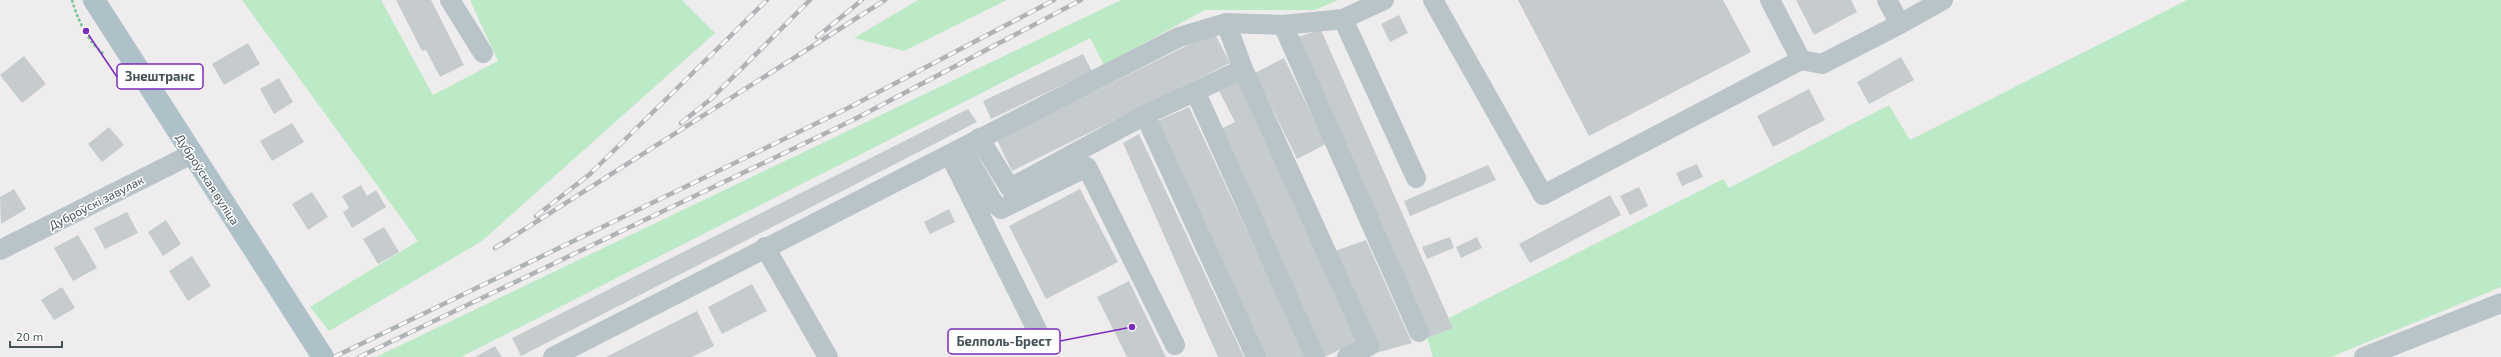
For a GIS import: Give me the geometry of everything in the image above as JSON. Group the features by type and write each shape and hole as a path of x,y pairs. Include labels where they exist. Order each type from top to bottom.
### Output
{"main road":[{"name":"Дуброўская вуліца","path":"94,0 323,357"}],"street":[{"path":"450,0 483,53"},
{"path":"553,357 765,247 956,152 979,138 1179,37 1226,23 1283,25 1343,19 1384,0"},
{"path":"1434,0 1543,195 1801,60 1822,64 1900,24 1942,0"},
{"path":"1770,0 1801,60"},
{"path":"1887,0 1900,24"},
{"path":"1343,19 1416,178"},
{"path":"1226,23 1243,69 1368,346 1348,357"},
{"path":"1283,25 1419,332"},
{"path":"979,138 1010,188 1144,115 1196,93 1243,69"},
{"path":"1196,93 1315,357"},
{"path":"1144,115 1256,357"},
{"path":"956,152 1037,330"},
{"path":"956,152 993,202 1001,208 1087,167 1175,345"},
{"name":"Дуброўскі завулак","path":"0,250 192,154"},
{"path":"765,247 828,357"},
{"path":"2364,357 2501,302"}],"green space":[{"path":"242,0 381,0 433,95 498,61 470,0 682,0 715,33 482,241 329,331 310,307 418,241"},
{"path":"918,0 1007,0 904,51 854,38"},
{"path":"1121,0 1338,0 1315,10 1205,10 1104,65 1090,38 461,357 376,357"},
{"path":"2187,0 2501,0 2501,287 2331,357 1433,357 1427,338 1453,328 1449,318 1723,179 1729,188 1889,105 1910,140"}],"building":[{"path":"396,0 431,0 464,65 440,77 426,50 422,51"},
{"path":"1518,0 1723,0 1751,52 1589,136"},
{"path":"1796,0 1851,0 1857,12 1814,35"},
{"path":"1399,15 1408,33 1390,42 1381,24"},
{"path":"1321,30 1453,328 1427,338 1297,37"},
{"path":"1214,32 1230,63 1012,171 997,140"},
{"path":"248,43 260,64 224,85 212,64"},
{"path":"1083,54 1092,71 991,119 983,101"},
{"path":"24,56 46,84 22,103 0,75"},
{"path":"1901,57 1914,80 1869,104 1857,82"},
{"path":"1284,58 1326,144 1297,159 1255,73"},
{"path":"279,78 293,102 274,114 260,89"},
{"path":"1240,81 1357,342 1324,357 1221,129 1235,122 1219,91"},
{"path":"1809,89 1825,120 1773,147 1757,116"},
{"path":"1189,107 1306,357 1265,357 1155,122"},
{"path":"968,109 977,122 521,356 512,338"},
{"path":"292,123 304,142 272,161 260,141"},
{"path":"109,127 124,145 102,162 88,144"},
{"path":"1139,134 1244,357 1218,357 1123,143"},
{"path":"1697,164 1703,177 1682,186 1676,173"},
{"path":"1488,165 1496,180 1410,216 1404,201"},
{"path":"361,185 367,196 376,190 386,207 352,228 343,212 349,208 342,196"},
{"path":"1639,187 1648,206 1630,215 1620,196"},
{"path":"14,189 26,209 1,224 0,197"},
{"path":"1080,189 1118,262 1046,299 1009,226"},
{"path":"312,192 328,217 308,230 292,204"},
{"path":"1610,195 1621,215 1530,263 1519,244"},
{"path":"949,209 955,222 930,234 924,222"},
{"path":"127,212 138,233 105,249 94,228"},
{"path":"166,220 181,244 163,256 148,232"},
{"path":"384,227 399,252 378,264 363,239"},
{"path":"78,235 97,268 73,281 54,248"},
{"path":"1450,237 1454,248 1427,259 1422,247"},
{"path":"1477,237 1482,248 1461,258 1456,247"},
{"path":"1366,240 1412,343 1376,353 1335,251"},
{"path":"192,256 211,286 188,301 169,271"},
{"path":"1129,281 1166,357 1127,357 1097,297"},
{"path":"752,284 767,311 722,334 708,307"},
{"path":"62,287 75,308 54,320 41,300"},
{"path":"697,311 714,346 692,357 606,357"},
{"path":"495,346 502,357 475,357"}],"railway":[{"path":"536,216 590,174 767,0"},
{"path":"681,123 711,99 810,0"},
{"path":"817,37 862,0"},
{"path":"495,248 885,0"},
{"path":"334,357 848,108 1054,0"},
{"path":"359,357 853,120 1081,0"}],"place":[{"name":"Знештранс","path":"86,31"},
{"name":"Белполь-Брест","path":"1132,327"}]}
